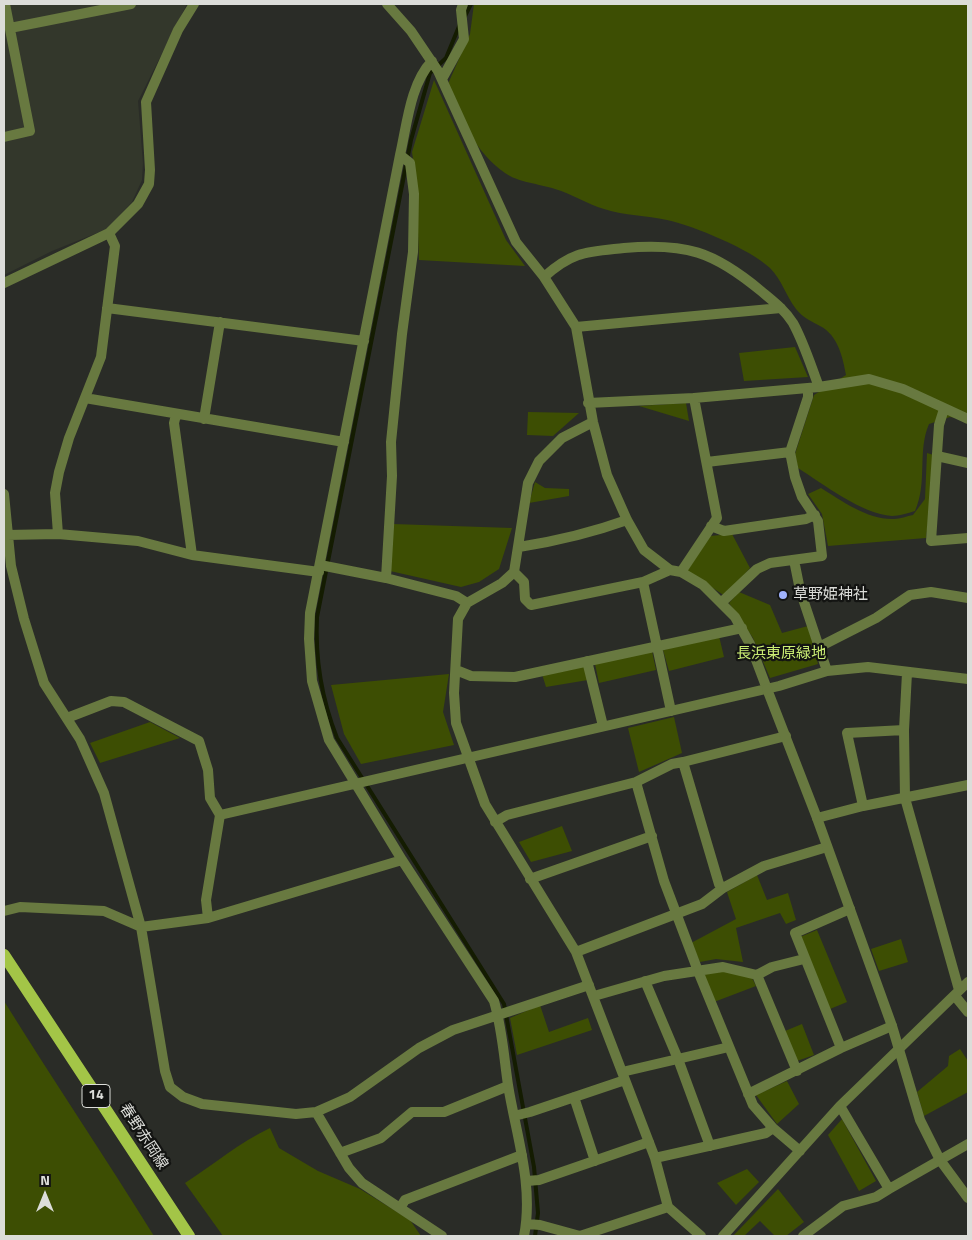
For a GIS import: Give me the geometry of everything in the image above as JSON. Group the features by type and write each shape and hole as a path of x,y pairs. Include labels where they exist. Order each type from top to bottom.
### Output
{"main road":[{"name":"春野赤岡線","path":"4,955 189,1236"}],"street":[{"path":"4,137 30,131 5,4"},
{"path":"10,28 96,7 130,4"},
{"path":"4,282 109,233 138,204 149,184 146,102 178,30 194,4"},
{"path":"387,4 411,31 436,69 506,225 524,254 544,277 576,327 588,404 607,475 627,520 644,550 670,570 681,572 703,585 722,602 742,628 750,644 818,818 827,848 892,1026 920,1120 940,1160 968,1198"},
{"path":"436,69 464,39 462,7"},
{"path":"436,69 425,68 416,89 400,155 310,613 309,639 312,681 329,740 360,782 402,860 494,1001 498,1016 508,1086 527,1181 527,1224 524,1236"},
{"path":"386,578 392,442 413,252 414,194 410,163 400,155"},
{"path":"58,534 56,493 59,472 101,357 115,246 109,233"},
{"path":"544,277 562,260 584,252 659,245 690,249 732,267 781,308 793,324 820,387"},
{"path":"107,308 364,341"},
{"path":"576,327 781,308"},
{"path":"204,419 220,322"},
{"path":"588,404 694,398 820,387 869,379 903,389 968,419"},
{"path":"722,602 757,569 770,563 822,556 818,521 802,497 795,477 790,452 808,397 808,388"},
{"path":"85,398 176,415 344,442"},
{"path":"681,572 717,518 708,462 694,398"},
{"path":"944,409 939,425 931,541 968,538"},
{"path":"176,415 174,423 192,555"},
{"path":"593,422 562,438 539,461 528,483 514,572 502,583 467,603 458,619 454,693 456,723 484,804 576,952 655,1158 668,1207 701,1236"},
{"path":"708,462 790,452"},
{"path":"937,456 968,463"},
{"path":"4,494 11,566 44,683 80,739 104,793 141,927 165,1071 170,1087 183,1097 202,1104 296,1114 316,1112 350,1097 419,1048 453,1030 589,985"},
{"path":"711,526 724,530 806,519 815,515"},
{"path":"519,547 562,541 590,534 627,520"},
{"path":"7,535 58,534 138,541 192,555 319,568 386,578 456,596 467,603"},
{"path":"794,560 800,590 827,671"},
{"path":"514,572 524,582 525,599 531,605 643,582 670,570"},
{"path":"643,582 671,710"},
{"path":"819,647 876,618 910,595 931,592 968,598"},
{"path":"456,670 471,676 515,677 742,628"},
{"path":"588,661 603,726"},
{"path":"220,815 767,689 827,671 868,667 968,680"},
{"path":"908,673 904,730 905,798 957,993 968,1012"},
{"path":"67,718 110,701 124,702 199,741 208,770 210,798 220,815 206,900 208,918"},
{"path":"863,806 847,733 904,730"},
{"path":"495,822 507,815 636,782 672,764 786,736"},
{"path":"682,762 719,884 723,888"},
{"path":"636,782 664,881 678,914 698,972 748,1094 753,1105 773,1128 800,1151"},
{"path":"818,818 863,806 968,785"},
{"path":"530,879 652,836"},
{"path":"576,952 702,904 723,888 764,866 827,848"},
{"path":"4,911 20,908 104,911 141,927 208,918 402,860"},
{"path":"841,1048 795,933 850,910"},
{"path":"594,996 645,981 723,967 756,975 772,967 804,959"},
{"path":"756,975 797,1071"},
{"path":"645,981 678,1059 710,1146"},
{"path":"723,1236 840,1106 968,982"},
{"path":"748,1094 841,1048 892,1026"},
{"path":"514,1116 574,1097 624,1076 678,1059 729,1047"},
{"path":"340,1154 381,1138 412,1112 444,1112 508,1086"},
{"path":"574,1097 594,1161"},
{"path":"840,1106 889,1189"},
{"path":"316,1112 340,1154 362,1183 442,1236"},
{"path":"655,1158 766,1133 773,1128"},
{"path":"527,1181 594,1161 648,1142"},
{"path":"803,1236 843,1206 876,1197 968,1144"},
{"path":"400,1208 405,1200 512,1156 522,1155"},
{"path":"527,1224 540,1225 580,1236 668,1207"}],"shaded area":[{"path":"4,4 187,4 138,101 143,163 142,180 132,202 107,229 52,251 4,275"}],"green space":[{"path":"474,4 968,4 968,420 950,417 929,424 925,435 921,489 915,511 892,516 868,510 843,497 798,468 795,454 814,395 846,375 839,348 831,335 799,312 770,268 736,246 692,227 659,218 612,211 549,187 516,179 505,173 485,155 463,122 447,86 470,34"},
{"path":"434,80 506,240 525,266 419,260 416,179 412,152"},
{"path":"795,347 808,377 744,381 739,353"},
{"path":"686,403 689,421 639,406"},
{"path":"528,412 579,413 553,436 527,435"},
{"path":"927,453 937,456 926,538 828,546 822,514 808,494 821,488 856,509 884,518 896,519 913,515 925,499"},
{"path":"535,482 545,488 569,489 569,496 529,503"},
{"path":"393,524 512,528 499,569 479,582 461,587 390,571"},
{"path":"732,534 750,568 725,596 687,571 710,536"},
{"name":"長浜東原緑地","path":"739,592 770,605 782,633 808,626 818,664 770,678 753,638 729,603"},
{"path":"719,636 724,657 669,671 663,650"},
{"path":"652,651 656,670 599,683 595,664"},
{"path":"579,666 585,667 588,680 546,687 542,674"},
{"path":"449,674 443,712 454,745 361,764 344,734 331,685"},
{"path":"674,717 682,753 639,772 628,728"},
{"path":"150,722 180,738 100,763 90,743"},
{"path":"562,826 572,851 531,862 519,842"},
{"path":"757,875 767,900 788,893 796,920 786,924 780,913 736,928 743,962 716,959 700,962 691,943 736,919 727,892"},
{"path":"817,930 847,1002 830,1009 800,937"},
{"path":"901,939 908,962 879,971 871,949"},
{"path":"723,970 752,978 756,986 714,1002 703,975"},
{"path":"4,1001 117,1177 154,1236 4,1236"},
{"path":"540,1005 549,1032 588,1018 592,1030 517,1055 510,1018"},
{"path":"802,1024 814,1055 797,1061 785,1031"},
{"path":"960,1049 968,1061 968,1092 924,1116 917,1092 948,1066 949,1056"},
{"path":"787,1081 799,1104 777,1124 756,1095"},
{"path":"842,1119 876,1181 859,1191 828,1135"},
{"path":"270,1128 279,1148 318,1171 360,1189 410,1220 421,1236 223,1236 185,1183 237,1147"},
{"path":"747,1169 759,1182 736,1205 717,1183"},
{"path":"778,1189 804,1222 786,1236 775,1236 760,1221 744,1236 733,1236"}],"waterway":[{"path":"465,16 471,4"},
{"path":"460,24 446,58 430,73 411,140 317,617 317,648 327,709 337,738 504,1004 534,1167 538,1213 535,1236"}],"place":[{"name":"草野姫神社","path":"783,595"}]}
